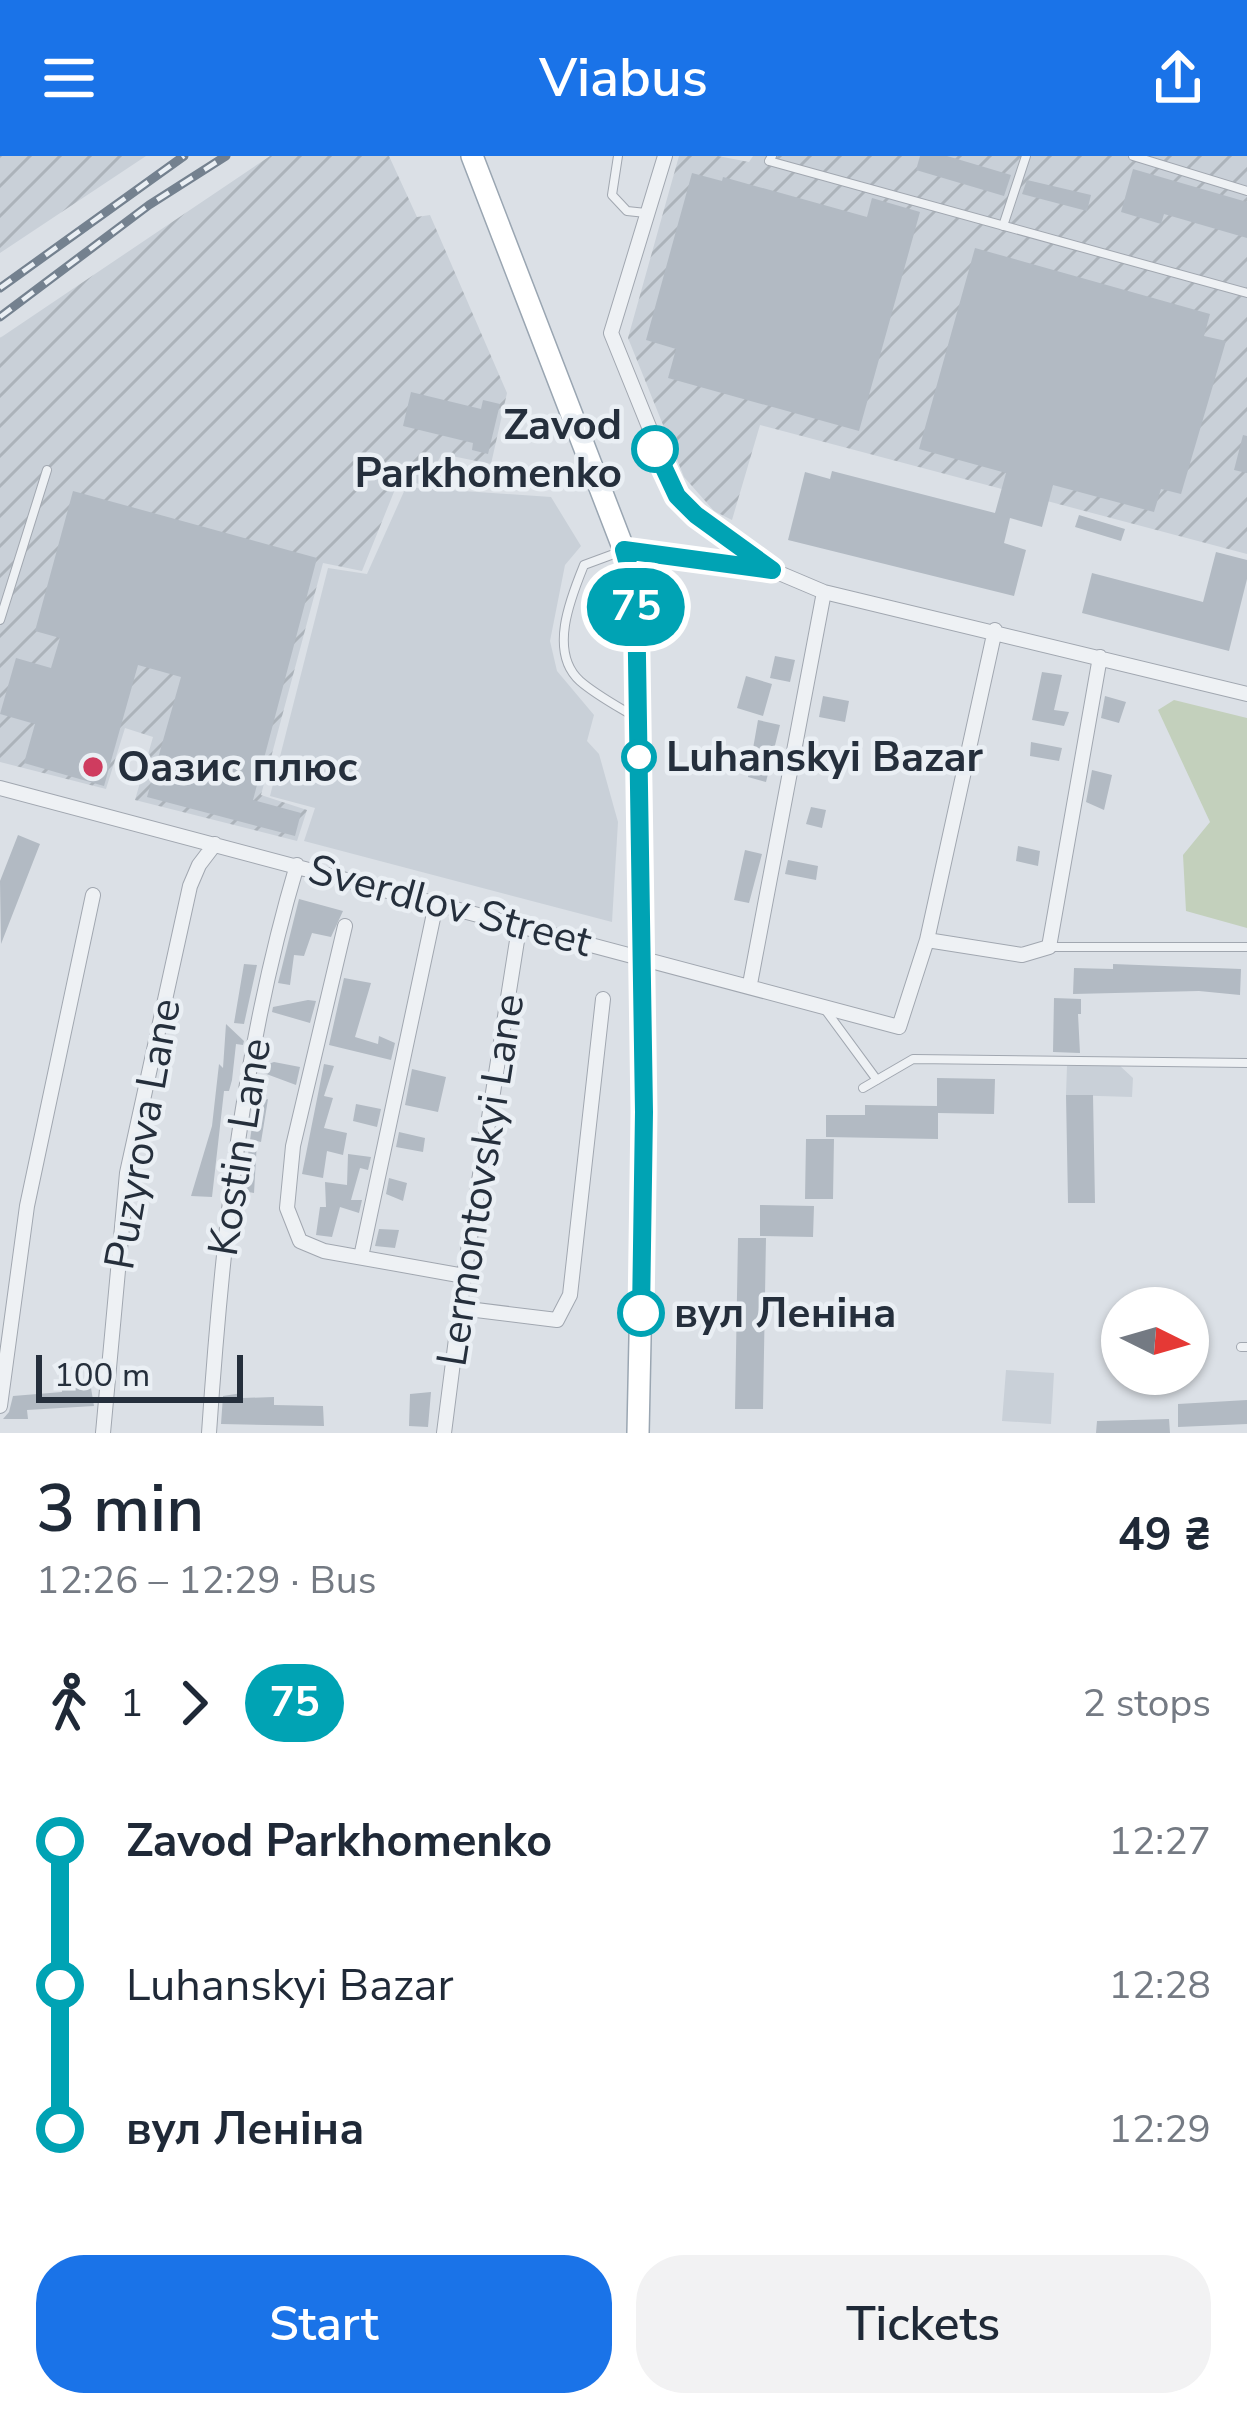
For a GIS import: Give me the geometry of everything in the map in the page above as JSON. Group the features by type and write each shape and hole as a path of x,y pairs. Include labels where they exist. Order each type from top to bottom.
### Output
{"main road":[{"path":"472,156 624,550 636,593 644,1151 638,1433"}],"street":[{"path":"665,156 611,333 677,496 696,515 772,570 824,592 1247,694"},
{"path":"624,550 772,570"},
{"path":"750,984 824,592"},
{"path":"995,630 927,940 1022,955 1048,947 1100,657"},
{"name":"Sverdlov Street","path":"0,788 899,1027 927,940"},
{"name":"Puzyrova Lane","path":"103,1433 127,1173 190,886 215,844"},
{"name":"Kostin Lane","path":"209,1433 222,1256 241,1112 274,943 297,865"},
{"path":"0,1406 27,1206 94,895"},
{"path":"361,1257 436,904"},
{"path":"345,926 293,1146 287,1208 300,1241 324,1251 464,1276"},
{"name":"Lermontovskyi Lane","path":"444,1433 519,928"},
{"path":"460,1308 557,1320 570,1295 602,999"}],"lane":[{"path":"617,156 611,195 626,211 647,213"},
{"path":"772,156 769,161 1247,293"},
{"path":"1003,226 1026,156"},
{"path":"1133,156 1247,190"},
{"path":"0,620 47,470"},
{"path":"624,550 584,565 569,602 563,647 575,678 639,720"},
{"path":"1048,947 1247,946"},
{"path":"824,1007 877,1080"},
{"path":"863,1088 913,1059 1247,1063"}],"shaded area":[{"path":"0,156 146,156 0,253"},
{"path":"270,156 389,156 417,217 430,215 507,393 491,464 442,454 424,486 400,477 362,571 323,563 261,795 307,810 297,841 135,800 153,737 125,728 106,789 0,762 0,338"},
{"path":"679,156 749,162 753,156 1247,156 1247,554 760,425 732,520 714,511 684,477 628,338"},
{"path":"406,487 551,497 581,546 565,565 550,641 557,671 594,715 587,741 599,754 618,822 612,922 304,841 315,808 270,796 328,568 367,574"},
{"path":"1119,1065 1133,1078 1132,1097 1066,1095 1067,1066"},
{"path":"1006,1370 1054,1373 1051,1424 1002,1421"}],"green space":[{"path":"1174,700 1247,718 1247,928 1186,911 1183,855 1210,822 1158,710"}],"building":[{"path":"920,156 947,156 1011,175 1004,196 916,170"},
{"path":"1133,169 1247,202 1247,238 1164,214 1161,224 1121,212"},
{"path":"692,173 722,181 723,177 867,217 872,198 920,212 859,431 668,378 676,349 646,340"},
{"path":"1027,180 1091,195 1087,211 1022,194"},
{"path":"975,248 1210,314 1204,336 1226,341 1181,494 1161,489 1154,512 1053,485 1042,527 1010,518 1004,543 1026,550 1014,596 788,540 805,472 830,479 832,471 995,513 1006,473 919,449"},
{"path":"411,392 481,409 483,400 500,404 488,454 472,450 473,443 403,426"},
{"path":"1243,435 1247,436 1247,473 1234,470"},
{"path":"73,491 317,558 253,800 301,813 295,836 147,797 181,677 138,665 104,786 24,763 35,724 0,714 16,658 51,668 60,638 35,631"},
{"path":"1079,515 1125,529 1121,541 1075,527"},
{"path":"1216,552 1247,560 1247,579 1229,651 1082,613 1092,573 1203,602"},
{"path":"775,656 795,660 790,682 770,678"},
{"path":"1042,672 1062,675 1054,710 1069,712 1064,726 1032,720"},
{"path":"746,676 772,684 763,716 737,708"},
{"path":"823,696 849,701 845,722 819,717"},
{"path":"1105,696 1126,702 1119,723 1101,718"},
{"path":"758,720 780,725 766,782 748,777"},
{"path":"1031,742 1062,748 1059,761 1030,756"},
{"path":"1092,770 1112,775 1104,810 1086,802"},
{"path":"811,807 826,810 822,828 806,824"},
{"path":"18,835 40,844 1,944 0,881"},
{"path":"1018,846 1040,851 1038,866 1016,861"},
{"path":"745,850 762,854 749,903 734,900"},
{"path":"788,860 818,866 816,880 785,874"},
{"path":"299,899 343,911 331,937 312,933 304,956 294,955 290,985 278,983"},
{"path":"244,964 257,965 244,1024 234,1023"},
{"path":"1113,964 1241,969 1240,995 1199,991 1073,994 1074,968 1113,969"},
{"path":"344,978 371,983 355,1037 378,1044 379,1036 395,1043 391,1060 329,1045"},
{"path":"1054,998 1081,999 1080,1053 1053,1052"},
{"path":"316,1001 310,1023 272,1012 273,1007"},
{"path":"226,1024 244,1041 236,1044 232,1080 229,1091 224,1091 212,1197 191,1196 212,1126"},
{"path":"274,1062 300,1067 296,1085 261,1072 262,1066"},
{"path":"324,1064 334,1066 324,1096 333,1098 324,1128 347,1133 343,1155 327,1151 323,1178 302,1174"},
{"path":"412,1069 446,1077 438,1112 405,1105"},
{"path":"937,1078 995,1079 994,1114 938,1113 938,1139 826,1137 826,1115 865,1115 865,1105 937,1106"},
{"path":"1066,1095 1093,1095 1095,1203 1068,1203"},
{"path":"268,1099 261,1142 257,1141 254,1193 243,1191 255,1104"},
{"path":"356,1104 381,1109 377,1127 353,1121"},
{"path":"399,1132 425,1138 423,1152 396,1147"},
{"path":"806,1139 834,1139 833,1199 805,1199"},
{"path":"348,1154 371,1157 368,1170 360,1168 351,1200 362,1200 359,1213 340,1207 332,1237 316,1235 320,1207 326,1207 325,1182 347,1185"},
{"path":"389,1178 407,1183 403,1201 386,1194"},
{"path":"760,1205 814,1206 813,1237 760,1236"},
{"path":"379,1229 399,1230 395,1248 375,1246"},
{"path":"738,1238 766,1238 763,1409 735,1409"},
{"path":"62,1388 91,1388 94,1406 27,1410 28,1419 3,1419 13,1396 62,1392"},
{"path":"431,1392 428,1427 409,1426 410,1394"},
{"path":"242,1393 242,1398 274,1397 274,1405 323,1406 324,1426 221,1424 223,1396"},
{"path":"1247,1400 1247,1424 1178,1427 1178,1404"},
{"path":"1169,1419 1170,1433 1096,1433 1097,1421"}],"railway":[{"path":"0,288 184,156"},
{"path":"0,317 149,205 226,156"}],"bus line":[{"name":"75","path":"641,1313 643,958 636,593 624,550 772,570 677,496 655,449"}],"place":[{"name":"Zavod Parkhomenko","path":"655,449"},
{"name":"Luhanskyi Bazar","path":"639,757"},
{"name":"Оазис плюс","path":"93,767"},
{"name":"вул Леніна","path":"641,1313"}]}
